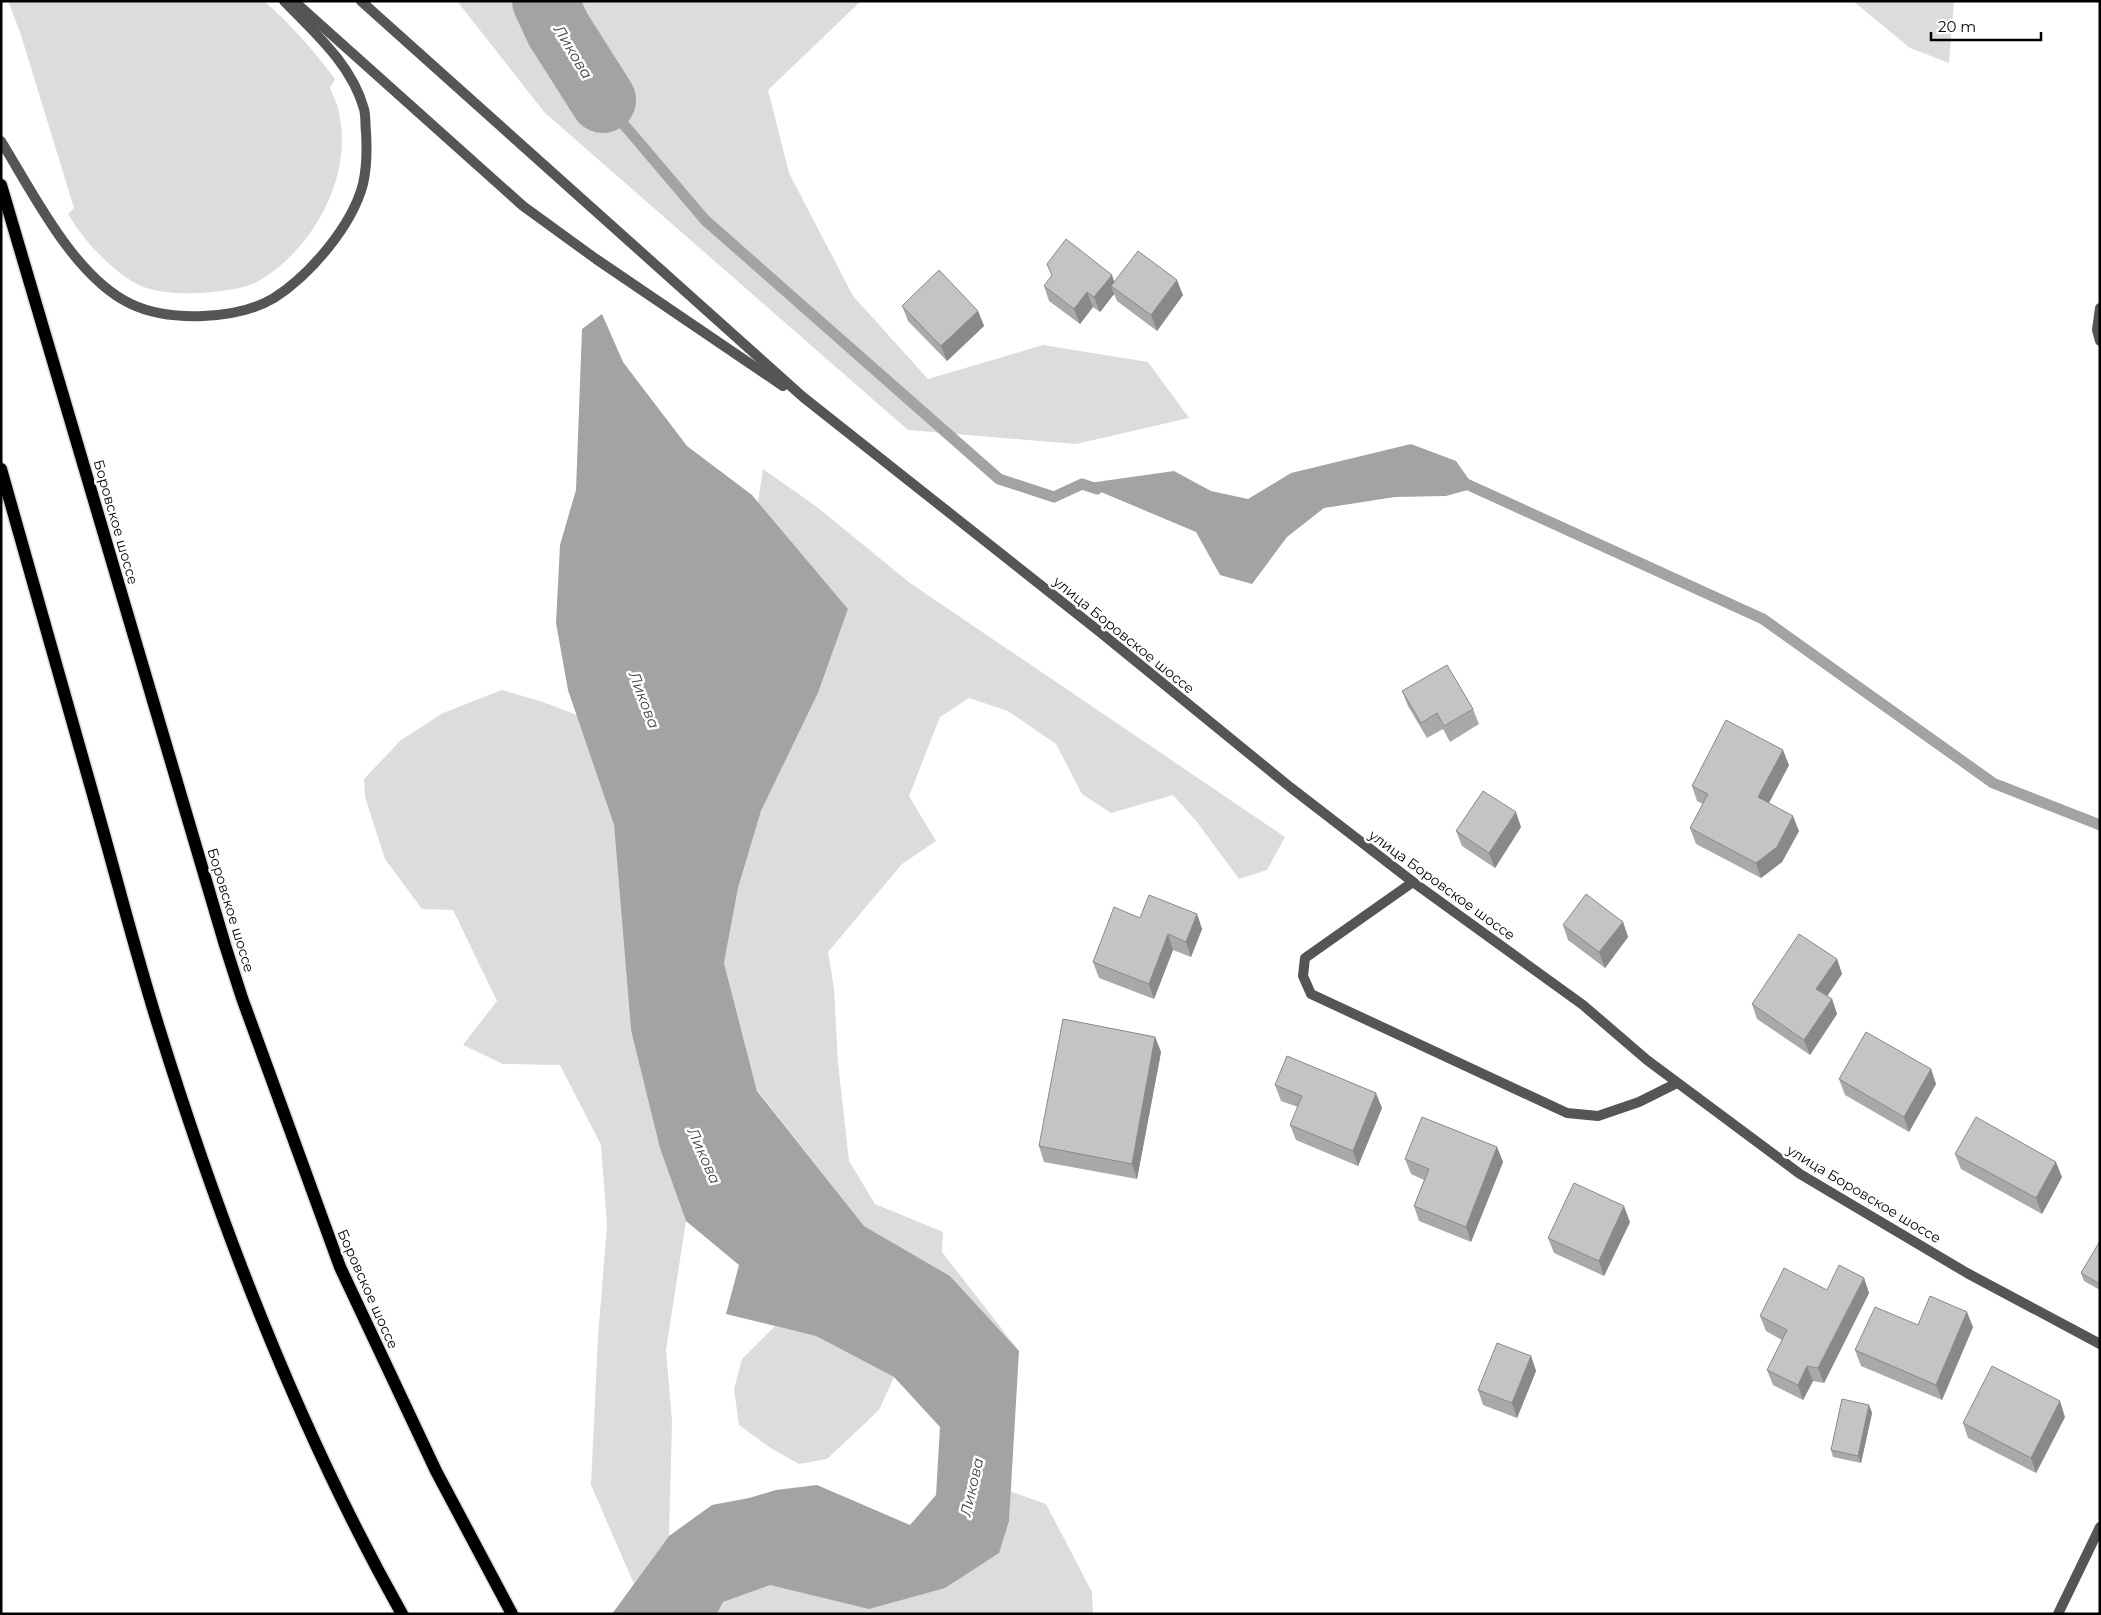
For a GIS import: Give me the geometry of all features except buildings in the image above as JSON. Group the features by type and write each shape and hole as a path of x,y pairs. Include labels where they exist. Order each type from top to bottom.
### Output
{"main road":[{"name":"Боровское шоссе","path":"1,185 225,945 249,1016 340,1267 436,1471 512,1614"},
{"path":"1,469 158,1025 188,1120 254,1299 334,1483 378,1572 402,1614"}],"street":[{"path":"1,141 56,231 80,262 104,286 131,304 150,311 191,317 238,311 272,299 309,269 329,247 344,223 363,185 368,152 364,110 353,85 334,53 284,1"},
{"path":"294,1 523,206 628,281 773,380 803,397"},
{"path":"361,1 803,397"},
{"path":"2100,308 2097,330 2100,341"},
{"name":"улица Боровское шоссе","path":"803,397 1100,632 1290,787 1413,882 1583,1005 1677,1084 1800,1174 1967,1273 2100,1344"},
{"path":"1413,882 1305,958 1302,976 1311,994 1567,1113 1598,1116 1640,1102 1677,1084"},
{"path":"2058,1614 2100,1527"}],"shaded area":[{"path":"8,1 264,1 302,38 335,79 330,88 337,103 342,137 335,184 326,207 298,248 281,265 255,283 216,292 183,293 157,291 140,286 123,276 88,242 68,214 74,208 20,32"},
{"path":"457,1 861,1 768,90 789,173 853,296 928,379 1043,345 1148,362 1189,418 1076,444 908,430 544,112"},
{"path":"1853,1 1954,1 1949,63 1910,48"},
{"path":"763,469 817,507 910,583 1285,837 1267,870 1239,879 1197,822 1173,795 1111,813 1082,794 1056,744 1008,711 969,698 940,717 909,796 936,841 902,864 828,952 834,988 838,1063 849,1161 875,1204 943,1232 942,1252 1019,1351 950,1276 864,1226 757,1090 724,963 738,888 761,811 818,693 848,609 758,502"},
{"path":"502,690 543,702 577,715 614,825 631,1030 686,1221 666,1350 672,1421 669,1536 634,1584 591,1485 598,1337 607,1225 601,1145 560,1065 503,1064 463,1045 497,1001 453,910 422,909 385,859 365,797 364,779 401,740 443,713"},
{"path":"775,1326 816,1336 894,1377 879,1410 827,1459 799,1464 769,1447 739,1425 734,1389 742,1359"},
{"path":"1010,1491 1046,1504 1092,1592 1093,1614 717,1614 723,1602 770,1584 863,1607 1009,1521"}],"water":[{"path":"602,314 623,362 687,446 752,495 848,609 818,693 761,811 738,888 724,963 757,1091 864,1226 950,1276 1019,1351 1009,1521 999,1553 945,1588 869,1609 770,1585 723,1602 717,1614 612,1614 669,1536 712,1505 749,1498 776,1490 817,1485 910,1525 936,1495 940,1427 894,1377 816,1336 726,1314 739,1265 686,1221 660,1148 631,1030 614,825 568,690 556,623 560,545 576,490 582,329"},
{"path":"1411,444 1456,461 1475,488 1446,496 1395,497 1324,508 1287,537 1252,584 1220,575 1196,532 1082,484 1174,471 1211,491 1248,499 1291,473"}],"waterway":[{"name":"Ликова","path":"545,1 558,29 603,100"},
{"path":"603,100 705,220 999,479 1054,497 1082,484 1097,489"},
{"path":"1462,482 1763,619 1993,783 2100,825"}]}
